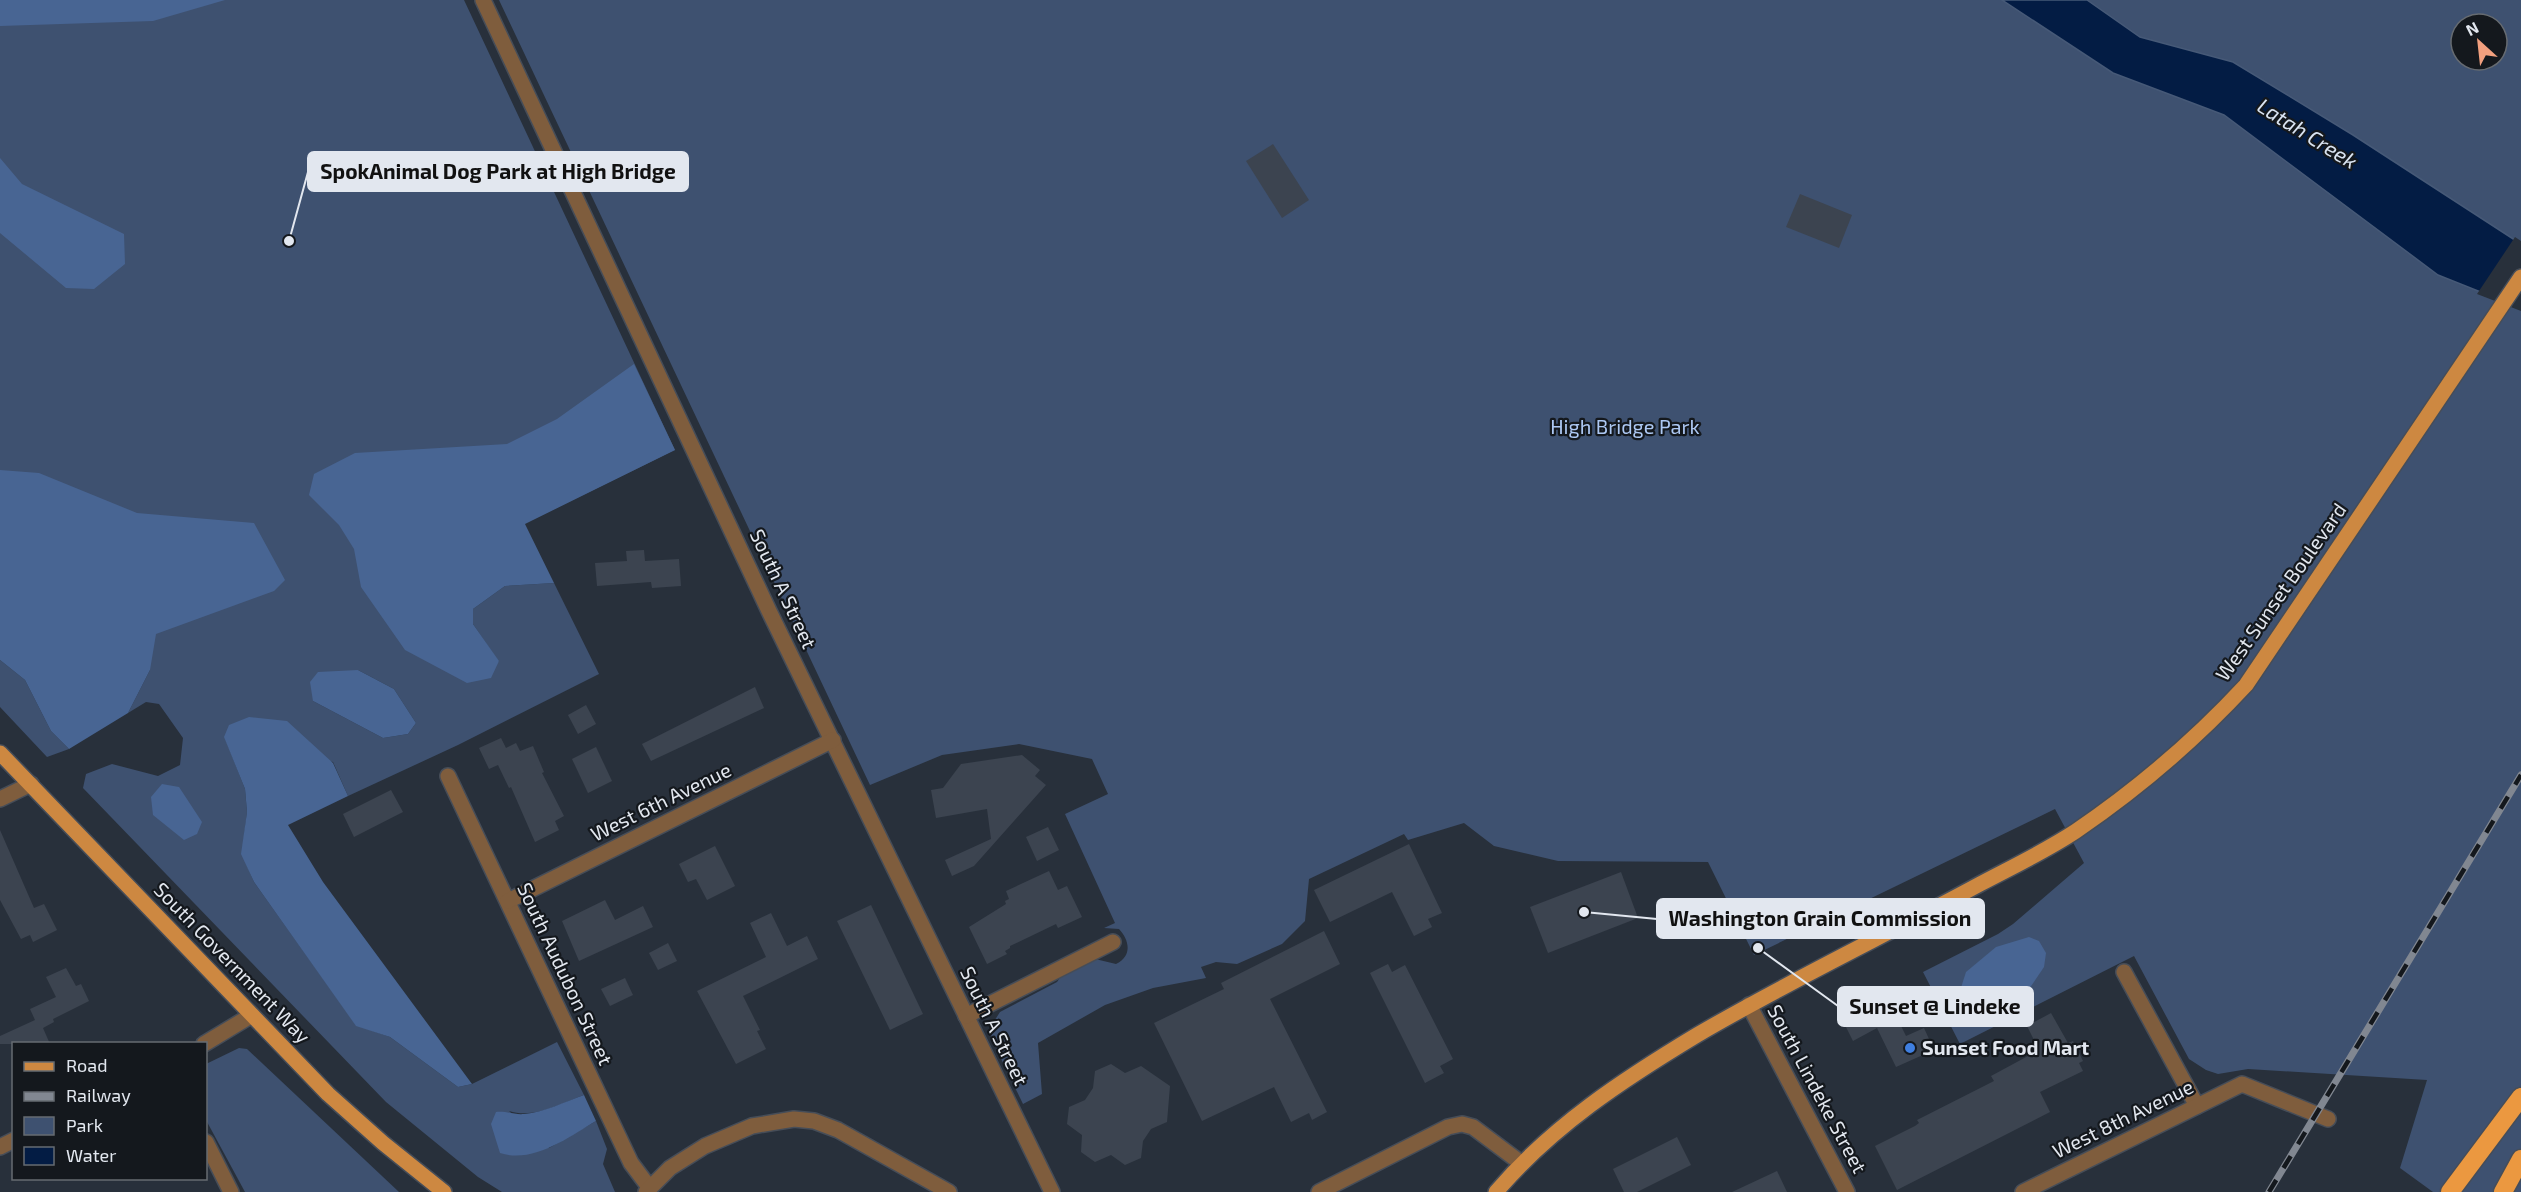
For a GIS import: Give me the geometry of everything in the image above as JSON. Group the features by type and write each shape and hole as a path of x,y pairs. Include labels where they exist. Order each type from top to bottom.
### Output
{"highway":[{"path":"2450,1192 2521,1097"},
{"path":"2503,1192 2521,1158"}],"main road":[{"name":"West Sunset Boulevard","path":"1496,1192 1521,1163 1577,1114 1638,1070 1749,1005 1899,928 2075,831 2152,775 2211,722 2246,685 2521,277"},
{"name":"South Government Way","path":"0,753 328,1094 382,1143 444,1192"}],"street":[{"name":"South A Street","path":"483,0 770,611 1052,1192"},
{"name":"West 6th Avenue","path":"508,901 833,740"},
{"name":"South Audubon Street","path":"448,776 630,1163 647,1190"},
{"path":"0,799 31,784"},
{"path":"966,1016 1113,942"},
{"path":"2124,972 2197,1106"},
{"name":"South Lindeke Street","path":"1749,1005 1847,1192"},
{"path":"207,1042 252,1015"},
{"name":"West 8th Avenue","path":"2023,1192 2242,1084 2328,1119"},
{"path":"647,1190 660,1176 683,1159 729,1135 752,1126 794,1119 814,1121 838,1130 949,1192"},
{"path":"1319,1192 1448,1127 1462,1124 1473,1127 1521,1163"},
{"path":"207,1144 231,1192"}],"green space":[{"path":"0,0 464,0 675,450 370,599 499,662 473,624 473,609 505,586 554,583 599,674 458,745 348,796 333,762 225,738 245,789 247,812 242,854 254,882 356,1025 390,1037 458,1087 472,1084 557,1042 584,1095 537,1112 509,1111 549,1148 596,1121 607,1149 603,1164 615,1192 502,1192 478,1177 386,1102 83,788 86,774 112,764 158,776 180,765 183,738 159,704 146,702 128,713 150,670 0,626","holes":["358,670 394,689 416,723 408,734 383,738 313,701"]},
{"name":"High Bridge Park","path":"499,0 2521,0 2521,1192 2433,1192 2400,1168 2427,1080 2248,1069 2218,1074 2206,1070 2189,1059 2134,956 1960,1044 1923,972 2013,924 2084,863 2055,809 1754,955 1708,862 1558,861 1494,846 1464,823 1408,840 1404,834 1309,879 1305,921 1282,944 1237,964 1216,962 1201,967 1206,978 1153,988 1105,1005 1038,1043 1042,1094 1023,1104 991,1038 993,1023 1000,1012 1057,982 1066,969 1091,958 1116,964 1127,953 1127,943 1119,929 1104,928 1115,923 1065,814 1108,794 1092,759 1019,744 942,755 870,785"},
{"path":"0,660 25,680 51,731 69,749 47,757 0,707"},
{"path":"239,1048 247,1049 399,1192 245,1192 207,1122 207,1064"}],"shaded area":[{"path":"0,0 225,0 153,21 0,26"},
{"path":"0,158 22,184 124,234 125,264 94,289 66,288 0,233"},
{"path":"634,364 675,450 525,524 554,583 505,586 473,609 473,624 499,661 491,678 467,683 405,650 361,587 354,549 339,525 309,495 314,474 355,453 507,444 557,419"},
{"path":"0,470 39,473 137,513 254,523 285,580 274,591 156,634 150,670 128,713 69,749 51,731 25,680 0,660"},
{"path":"358,670 394,689 416,723 408,734 383,738 313,701 310,682 318,672"},
{"path":"249,717 287,721 333,763 348,796 288,825 323,882 472,1084 458,1087 390,1037 356,1026 254,882 241,854 247,812 245,789 224,737 229,725"},
{"path":"162,784 179,787 202,822 197,834 184,840 153,815 151,797"},
{"path":"2029,937 2039,941 2046,953 2044,967 2025,995 1999,1011 1963,1002 1959,994 1966,972 1996,947"},
{"path":"584,1095 596,1121 538,1152 525,1155 500,1153 491,1124 496,1112 532,1113"}],"water":[{"name":"Latah Creek","path":"2002,0 2087,0 2140,37 2233,62 2353,135 2521,244 2521,308 2438,275 2224,115 2113,73"}],"pier":[{"path":"2515,237 2521,241 2521,311 2477,294"}],"building":[{"path":"1273,144 1309,200 1282,218 1246,161"},
{"path":"1800,194 1852,215 1839,248 1786,227"},
{"path":"644,550 645,561 679,559 681,586 652,588 651,582 597,586 595,563 627,561 626,551"},
{"path":"755,687 764,708 651,761 642,744"},
{"path":"586,705 596,724 578,734 568,715"},
{"path":"501,738 506,748 516,743 520,751 533,746 544,772 542,773 564,816 555,821 559,830 535,842 511,787 509,788 498,765 489,769 479,748"},
{"path":"596,747 612,781 588,793 572,759"},
{"path":"1022,755 1040,770 1035,776 1046,785 974,866 952,876 945,860 991,839 987,809 936,818 931,790 943,788 961,764"},
{"path":"391,790 403,812 354,837 343,814"},
{"path":"1048,827 1059,850 1037,861 1026,837"},
{"path":"0,830 34,908 44,904 57,930 33,942 30,935 21,939 0,900"},
{"path":"1409,844 1442,913 1428,919 1432,927 1414,936 1392,892 1330,922 1314,890"},
{"path":"715,846 735,886 707,900 696,879 688,882 679,864"},
{"path":"1049,871 1058,890 1067,886 1082,917 1058,928 1056,924 1010,946 1005,951 1007,954 987,964 969,927 1006,904 1005,901 1009,899 1006,891"},
{"path":"1621,872 1638,918 1548,953 1530,907"},
{"path":"605,900 615,920 643,906 653,927 579,961 562,921"},
{"path":"871,905 923,1014 890,1030 837,921"},
{"path":"771,913 787,946 807,936 818,959 743,996 760,1030 757,1031 766,1049 736,1064 697,991 766,957 750,923"},
{"path":"1324,931 1340,964 1270,999 1327,1112 1312,1120 1309,1113 1291,1122 1274,1087 1202,1121 1154,1023 1224,989 1221,983"},
{"path":"668,943 677,961 658,970 649,953"},
{"path":"1388,964 1392,972 1405,965 1453,1059 1440,1066 1444,1073 1425,1083 1370,973"},
{"path":"66,968 76,986 81,984 89,1001 53,1019 54,1022 43,1028 49,1042 0,1044 0,1036 35,1020 30,1009 56,997 46,977"},
{"path":"625,978 633,995 610,1006 601,989"},
{"path":"1887,998 1906,1036 1924,1028 1934,1050 1896,1067 1877,1028 1853,1041 1843,1021"},
{"path":"2051,1013 2068,1043 2073,1041 2083,1061 2079,1063 2083,1071 2040,1092 2050,1112 1897,1190 1875,1146 1915,1126 1919,1123 1917,1120 1994,1081 1991,1076 2039,1050 2027,1026"},
{"path":"1111,1064 1125,1073 1141,1066 1170,1086 1167,1122 1151,1129 1143,1141 1141,1158 1125,1165 1111,1155 1095,1162 1081,1152 1082,1135 1067,1124 1069,1107 1085,1100 1093,1088 1095,1071"},
{"path":"1677,1137 1691,1165 1637,1192 1624,1192 1613,1169"},
{"path":"1777,1171 1787,1192 1732,1192"}],"railway":[{"path":"2269,1192 2521,775"}],"place":[{"name":"SpokAnimal Dog Park at High Bridge","path":"289,241"},
{"name":"Washington Grain Commission","path":"1584,912"},
{"name":"Sunset @ Lindeke","path":"1758,948"},
{"name":"Sunset Food Mart","path":"1910,1048"}]}
